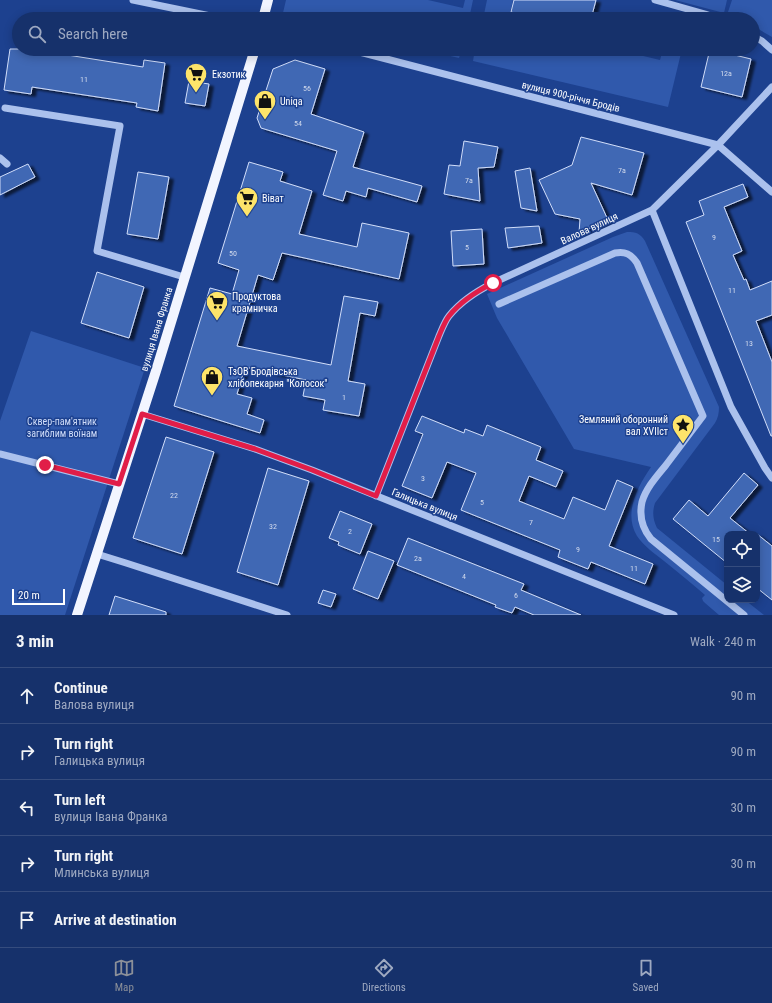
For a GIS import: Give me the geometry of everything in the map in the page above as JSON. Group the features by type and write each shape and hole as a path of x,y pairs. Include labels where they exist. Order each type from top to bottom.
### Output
{"main road":[{"path":"265,12 268,0"},
{"name":"вулиця Івана Франка","path":"77,615 142,414 253,56"}],"street":[{"path":"133,0 191,12"},
{"path":"655,0 698,12"},
{"path":"760,40 772,50"},
{"name":"вулиця 900-річчя Бродів","path":"375,56 718,144 772,192"},
{"path":"772,87 652,210 731,407 772,478"},
{"path":"5,108 120,126 97,251 184,277"},
{"path":"0,158 7,164"},
{"name":"Валова вулиця","path":"376,496 439,336 449,316 473,294 493,283 652,210"},
{"path":"499,304 615,252 626,253 637,263 704,416 645,494 642,502 641,521 651,539 744,615"},
{"name":"Галицька вулиця","path":"142,414 255,449 312,470 674,615"},
{"path":"0,454 119,484"},
{"path":"97,554 288,615"}],"green space":[{"path":"286,0 428,0 463,8 465,0 473,0 470,12 283,12"},
{"path":"487,0 513,0 510,12 484,12"},
{"path":"675,0 727,0 724,12"},
{"path":"732,0 772,0 772,37 760,30 760,12 728,12"},
{"path":"474,56 643,56 660,60 661,56 680,56 668,107 473,61"},
{"path":"627,232 633,232 641,236 645,241 719,407 715,423 655,503 653,513 657,528 724,583 724,603 749,603 764,615 719,615 703,601 702,598 705,595 640,540 633,527 631,518 632,509 637,491 651,467 574,449 497,318 487,294"},
{"name":"Сквер-пам'ятник загиблим воїнам","path":"31,331 145,368 65,615 0,615 0,421"}],"building":[{"path":"514,0 596,0 593,12 511,12"},
{"path":"10,49 12,49 12,56 74,56 143,67 144,60 165,63 158,111 136,107 137,103 32,87 31,94 4,90"},
{"path":"708,56 739,56 751,59 742,97 701,87"},
{"path":"295,60 325,69 311,114 364,132 353,167 422,186 417,202 368,188 366,197 346,191 343,201 323,195 337,151 261,128 257,118 273,69"},
{"path":"189,81 209,84 205,106 185,103"},
{"path":"581,137 644,153 632,195 591,183 608,220 579,233 580,219 555,214 539,180 572,165"},
{"path":"464,141 498,147 494,167 478,168 480,201 444,194 449,165 460,166"},
{"path":"249,162 283,172 280,181 312,191 299,234 357,247 362,223 409,233 399,279 282,253 273,280 258,275 237,346 331,365 344,296 378,302 375,316 360,313 348,381 365,384 359,416 323,410 325,400 303,396 306,380 245,367 237,394 252,398 247,414 264,420 260,433 174,406 210,288 232,294 239,270 218,263"},
{"path":"28,164 35,177 0,195 0,177"},
{"path":"530,168 537,211 521,208 515,171"},
{"path":"138,172 169,177 158,239 127,234"},
{"path":"743,184 748,197 724,207 742,251 733,255 744,280 746,279 750,290 772,281 772,315 756,321 772,362 772,436 686,222 704,215 699,201"},
{"path":"539,226 542,243 508,248 505,228"},
{"path":"482,229 484,264 453,266 451,231"},
{"path":"97,272 144,287 129,338 81,323"},
{"path":"422,416 464,433 465,429 483,436 487,425 541,447 536,460 563,471 556,487 529,476 519,501 564,519 573,497 605,510 617,480 633,487 609,546 653,564 645,584 591,562 588,569 558,557 560,550 461,510 476,473 447,462 432,498 402,486 423,434 415,431"},
{"path":"166,437 214,452 182,554 133,538"},
{"path":"268,468 309,481 278,585 237,572"},
{"path":"744,473 758,485 730,518 746,531 724,531 724,561 673,519 689,500 708,516"},
{"path":"340,511 372,524 360,554 338,545 339,542 329,538"},
{"path":"760,536 772,546 772,600 760,590"},
{"path":"408,538 524,584 521,590 581,615 534,615 515,607 512,613 495,607 496,605 397,565"},
{"path":"368,551 394,561 378,599 353,589"},
{"path":"323,590 336,594 331,607 318,603"},
{"path":"115,596 166,612 166,615 109,615"}],"place":[{"name":"Екзотик","path":"196,94"},
{"name":"Uniqa","path":"265,120"},
{"name":"Віват","path":"247,218"},
{"name":"Продуктова крамничка","path":"217,322"},
{"name":"ТзОВ Бродівська хлібопекарня \"Колосок\"","path":"212,396"},
{"name":"Земляний оборонний вал XVIIст","path":"683,444"}],"route":[{"path":"45,465 119,484 142,414 276,456 376,496 439,336 449,316 473,294 493,283"}]}
